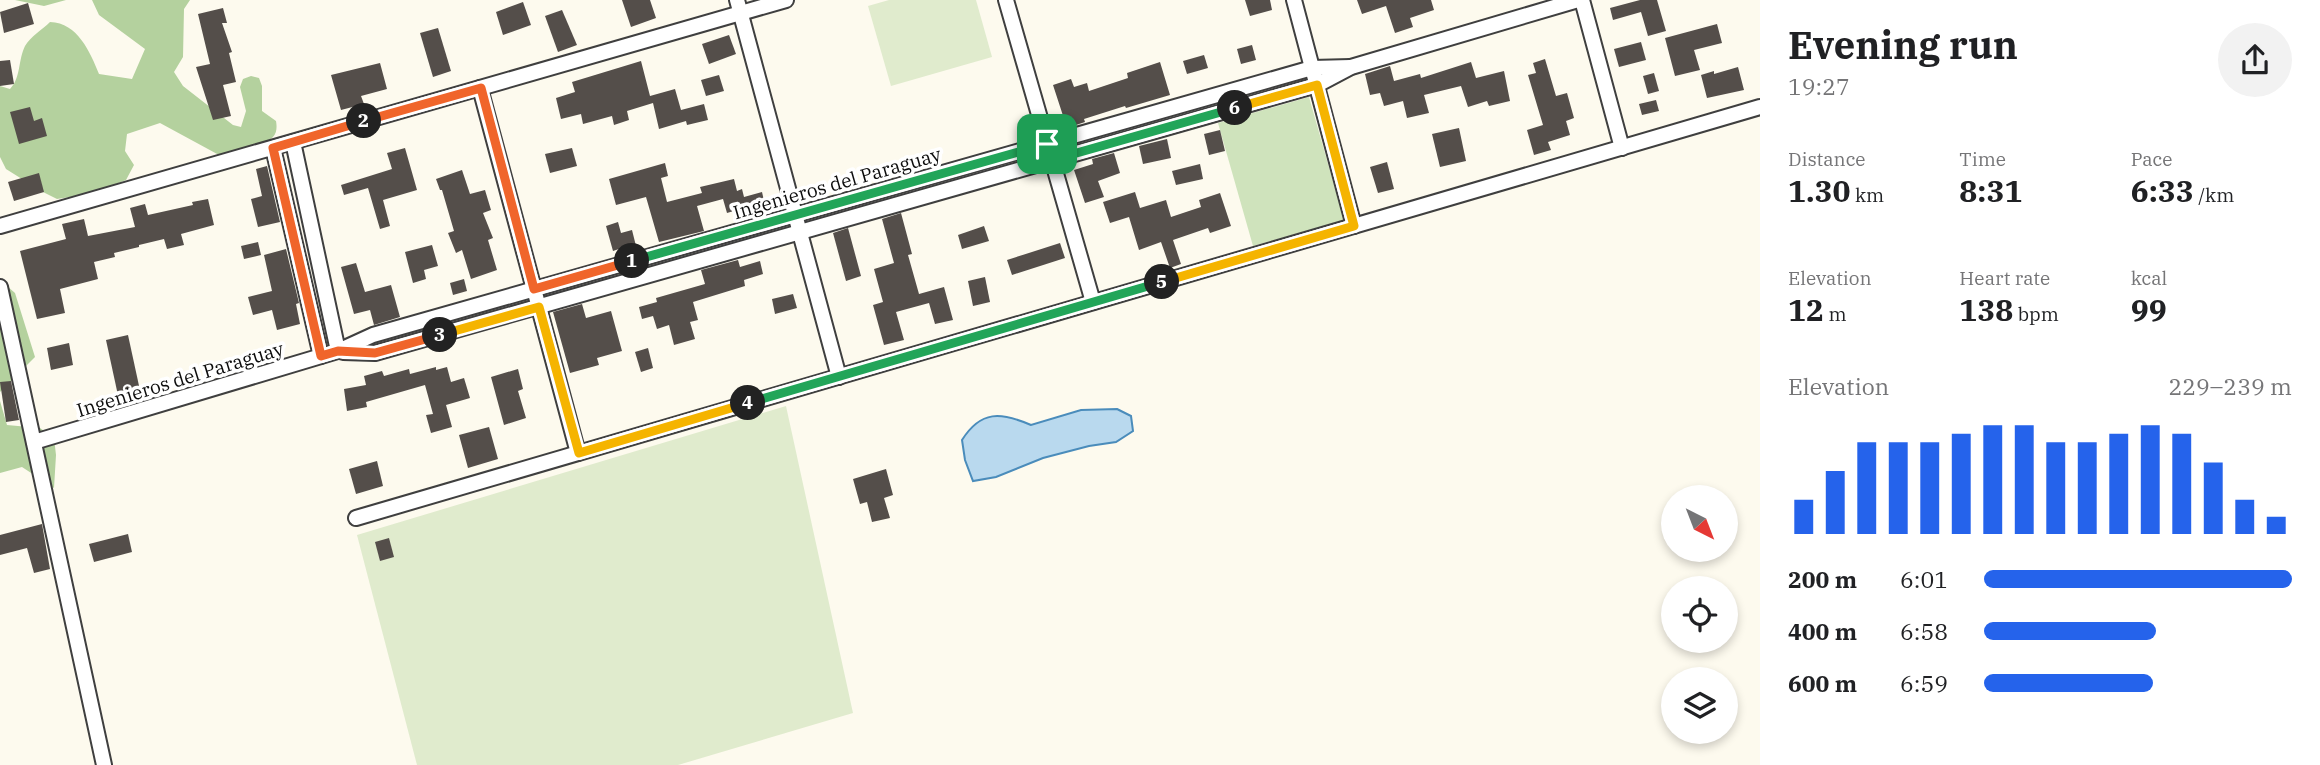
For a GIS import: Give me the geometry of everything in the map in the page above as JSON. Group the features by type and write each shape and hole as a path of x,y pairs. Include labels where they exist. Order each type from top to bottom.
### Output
{"street":[{"path":"0,226 481,88 739,6 786,0"},
{"path":"1006,0 1093,302"},
{"path":"1294,0 1354,226"},
{"path":"1580,0 1622,148"},
{"name":"Ingenieros del Paraguay","path":"338,351 375,353 539,307 1317,85 1350,67 1580,0"},
{"path":"739,6 839,377"},
{"name":"Ingenieros del Paraguay","path":"34,442 338,351 373,335 534,289 1312,68 1350,67"},
{"path":"481,88 579,453"},
{"path":"356,518 1760,107"},
{"path":"293,142 338,351"},
{"path":"273,148 321,356"},
{"path":"0,287 104,765"}],"green space":[{"path":"15,0 66,0 44,6"},
{"path":"92,0 190,0 184,9 183,57 174,72 183,86 233,125 241,127 246,111 240,87 243,79 251,76 259,78 262,86 262,111 276,121 274,135 268,141 255,146 219,155 160,123 127,134 125,151 134,165 126,180 90,194 57,199 6,169 0,157 0,86 10,89 14,85 25,46 50,22 68,27 82,40 99,74 132,79 145,49 99,15"},
{"path":"889,0 976,0 992,57 891,86 868,6"},
{"path":"1309,97 1344,220 1253,246 1218,123"},
{"path":"0,280 15,293 35,357 0,392"},
{"path":"0,401 7,425 40,428 54,438 54,488 22,467 0,473"},
{"path":"786,406 853,713 678,765 417,765 357,535"}],"water":[{"path":"1117,409 1131,416 1133,431 1116,442 1043,458 996,477 973,481 965,460 962,440 969,430 984,419 1001,416 1031,425 1081,410"}],"building":[{"path":"622,0 650,0 656,18 631,27"},
{"path":"1245,0 1270,0 1272,10 1250,16"},
{"path":"1357,0 1431,0 1434,10 1410,18 1413,27 1395,33 1386,6 1362,14"},
{"path":"1640,0 1657,0 1666,31 1648,36 1641,12 1613,20 1610,8"},
{"path":"523,2 531,25 503,35 496,12"},
{"path":"28,3 34,24 4,33 0,12"},
{"path":"223,8 227,23 222,23 232,52 229,53 236,82 223,85 231,116 213,120 196,67 210,64 198,14"},
{"path":"562,10 577,45 558,52 545,16"},
{"path":"1717,24 1722,43 1694,50 1700,70 1675,76 1665,38"},
{"path":"438,28 451,71 433,77 420,33"},
{"path":"729,35 736,54 709,64 702,44"},
{"path":"1641,42 1646,60 1619,67 1614,49"},
{"path":"1252,45 1256,60 1241,64 1237,49"},
{"path":"1204,55 1208,68 1187,74 1183,61"},
{"path":"1545,59 1556,96 1567,93 1574,118 1566,121 1570,135 1548,142 1551,150 1534,155 1527,130 1543,125 1528,75 1536,73 1533,63"},
{"path":"10,60 14,84 0,86 0,61"},
{"path":"641,61 650,96 675,89 681,110 704,104 708,120 687,125 686,121 659,129 653,103 627,111 629,120 614,125 612,116 583,124 581,114 561,119 556,98 575,92 572,82"},
{"path":"1160,62 1170,95 1084,119 1085,122 1067,128 1053,85 1071,79 1074,87 1087,83 1089,91 1128,78 1127,73"},
{"path":"1471,62 1476,78 1504,71 1510,101 1489,106 1487,101 1468,107 1461,86 1424,95 1429,113 1407,118 1403,101 1384,106 1380,93 1370,95 1365,74 1390,66 1394,81 1420,74 1421,78"},
{"path":"380,63 387,89 361,96 364,104 341,110 331,75"},
{"path":"1738,67 1744,90 1707,98 1701,75"},
{"path":"1654,73 1659,91 1648,94 1643,76"},
{"path":"719,75 724,91 706,96 701,80"},
{"path":"1656,100 1659,111 1642,115 1639,104"},
{"path":"30,107 34,121 42,118 47,136 19,144 10,112"},
{"path":"1459,128 1466,161 1440,167 1432,134"},
{"path":"1220,130 1225,151 1209,155 1204,134"},
{"path":"1167,139 1171,158 1143,164 1139,146"},
{"path":"405,148 417,190 383,200 390,226 380,229 368,188 344,195 341,185 392,169 387,153"},
{"path":"572,148 577,166 550,173 545,154"},
{"path":"1114,153 1120,173 1098,181 1104,197 1085,203 1074,170 1093,164 1092,159"},
{"path":"1387,162 1394,189 1378,193 1370,167"},
{"path":"665,163 668,176 661,178 667,202 702,193 700,187 734,179 737,191 742,189 744,197 762,192 765,205 727,213 723,199 697,206 704,231 659,242 646,197 616,205 609,179"},
{"path":"1200,164 1203,179 1176,185 1172,171"},
{"path":"267,166 280,222 258,227 251,199 262,196 256,169"},
{"path":"462,170 470,194 485,190 491,210 483,213 493,238 488,240 497,270 471,279 462,250 456,253 448,233 454,231 436,179"},
{"path":"39,173 44,192 14,201 8,182"},
{"path":"1135,192 1140,208 1166,200 1171,217 1201,207 1199,200 1220,193 1231,226 1210,233 1208,228 1173,240 1181,264 1170,268 1161,242 1139,250 1129,217 1110,223 1103,202"},
{"path":"208,199 214,225 181,234 184,245 167,249 164,239 114,253 115,257 94,262 98,279 60,289 65,313 37,319 20,251 66,239 62,224 84,219 88,236 135,227 130,208 145,204 148,215"},
{"path":"901,213 912,254 908,255 919,294 944,287 953,320 935,324 929,303 896,312 904,340 884,345 873,305 883,302 874,269 894,263 882,219"},
{"path":"618,222 621,233 632,230 637,250 627,253 625,247 613,251 606,226"},
{"path":"984,226 989,241 962,249 958,235"},
{"path":"848,228 861,276 846,281 833,233"},
{"path":"258,242 261,255 244,259 241,246"},
{"path":"1060,243 1065,258 1012,275 1007,260"},
{"path":"432,245 438,266 424,270 426,279 413,283 405,252"},
{"path":"286,249 299,303 296,304 300,324 277,330 272,310 253,315 248,297 272,291 264,255"},
{"path":"738,260 740,267 760,261 763,274 744,280 745,286 693,302 698,320 690,322 695,339 674,345 669,325 657,329 653,316 642,319 639,307 657,302 656,298 705,284 701,270"},
{"path":"356,263 365,292 391,285 400,317 374,325 370,310 354,314 341,267"},
{"path":"985,277 990,302 973,306 968,281"},
{"path":"464,279 467,291 453,295 450,283"},
{"path":"793,294 797,308 775,314 772,299"},
{"path":"582,304 586,318 611,311 622,351 597,358 599,365 570,373 553,312"},
{"path":"128,335 141,395 119,400 106,340"},
{"path":"69,343 73,365 51,370 47,348"},
{"path":"648,348 653,368 641,372 635,352"},
{"path":"436,367 436,370 447,367 451,382 464,378 470,398 446,405 452,427 431,433 426,415 433,414 425,385 366,402 367,407 347,411 344,389 366,385 364,376 382,371 384,376 409,369 410,374"},
{"path":"518,369 523,389 518,391 526,418 504,425 491,377"},
{"path":"11,381 19,420 6,422 0,382"},
{"path":"489,427 498,459 468,468 459,435"},
{"path":"377,461 383,486 356,494 349,469"},
{"path":"886,469 893,495 884,498 890,518 872,522 867,502 860,504 853,479"},
{"path":"42,524 50,569 34,573 27,548 0,555 0,535"},
{"path":"128,534 132,552 94,562 89,544"},
{"path":"389,538 394,557 380,561 375,542"}],"route":[{"path":"1317,85 1354,226 579,453 539,307 375,353 338,351 321,356 273,148 481,88 534,289 1047,144 1052,160 1317,85"}]}
